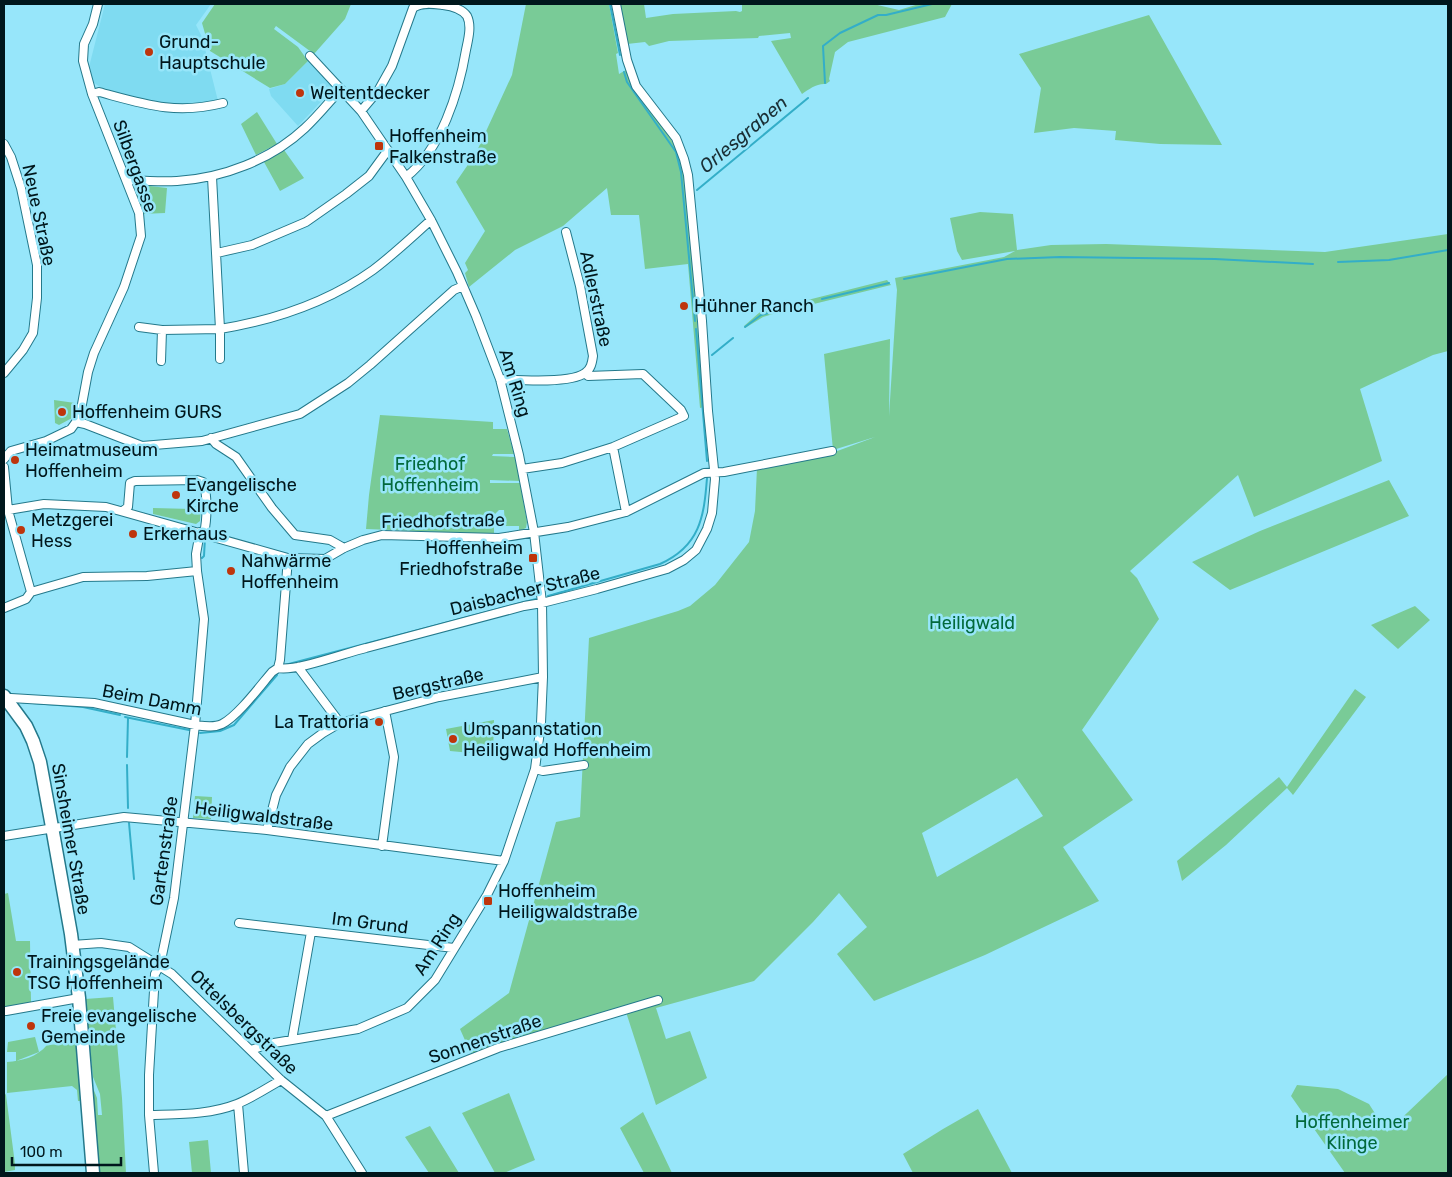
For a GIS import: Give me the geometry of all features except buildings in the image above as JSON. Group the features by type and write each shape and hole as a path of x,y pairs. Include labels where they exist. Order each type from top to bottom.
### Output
{"main road":[{"name":"Sinsheimer Straße","path":"5,698 26,726 40,762 72,945 82,1020 93,1173"}],"street":[{"name":"Silbergasse","path":"76,422 80,415 88,372 94,353 124,287 141,236 139,213 92,94 83,61 84,44 93,24 98,4"},
{"path":"361,111 378,91 392,66 413,8 421,4 442,5 464,13 469,23 469,37 459,85 449,113 427,154 417,169 406,177"},
{"name":"Daisbacher Straße","path":"278,668 285,670 298,667 668,569 684,560 696,550 707,529 712,513 715,479 690,190 686,167 676,138 636,86 627,60 616,4"},
{"name":"Am Ring","path":"251,1050 268,1044 358,1028 407,1008 435,980 487,895 504,861 535,770 541,722 543,677 542,603 534,532 522,469 500,379 463,286 431,220 406,177 361,111 310,56"},
{"path":"127,181 177,181 212,177 264,157 304,129 341,89"},
{"path":"92,94 99,92 164,108 191,109 223,102"},
{"name":"Neue Straße","path":"4,144 11,157 20,188 37,264 37,298 33,334 23,350 4,373"},
{"path":"217,253 252,245 306,222 369,176 388,150"},
{"path":"212,177 217,253 220,359"},
{"path":"139,326 162,330 220,329 275,318 328,297 373,270 431,220"},
{"name":"Adlerstraße","path":"566,232 580,286 593,356 591,366 585,373"},
{"path":"4,456 11,451 46,441 71,429 76,422 142,446 202,441 300,414 310,409 370,366 454,290 463,286"},
{"path":"161,361 162,330"},
{"path":"500,379 534,381 576,377 585,373 588,376 643,374 681,410 684,416 613,447 562,462 522,469"},
{"path":"211,438 216,444 236,457 272,508 295,536 330,540 344,548"},
{"path":"613,447 626,512"},
{"path":"714,471 724,472 832,451"},
{"path":"4,466 8,510 31,592"},
{"name":"Friedhofstraße","path":"8,510 44,504 87,505 124,510 140,517 288,558 325,559 362,540 382,535 498,538 568,527 626,512 704,473 714,471"},
{"name":"Gartenstraße","path":"124,510 128,507 130,483 134,481 197,480 203,482 206,488 202,533 196,554 204,619 195,725 174,898 160,965 155,974 149,1075 149,1115 154,1173"},
{"path":"278,668 288,558"},
{"path":"4,608 26,599 31,592 83,577 147,576 197,571"},
{"path":"298,667 340,724"},
{"name":"Beim Damm","path":"5,698 94,703 195,725 211,726 222,724 230,718 272,672 278,668"},
{"name":"Bergstraße","path":"267,830 276,795 290,767 308,744 323,732 340,724 439,696 543,677"},
{"path":"382,846 394,757 385,711"},
{"path":"535,770 543,771 584,765"},
{"name":"Heiligwaldstraße","path":"4,836 124,817 267,830 504,861"},
{"name":"Im Grund","path":"239,922 454,948"},
{"name":"Im Grund","path":"292,1040 311,932"},
{"name":"Ottelsbergstraße","path":"72,945 119,944 129,947 172,974 281,1080 326,1116 362,1173"},
{"path":"6,1011 79,998"},
{"name":"Sonnenstraße","path":"326,1116 498,1048 658,1000"},
{"path":"149,1115 190,1114 214,1111 238,1104 281,1080"},
{"path":"238,1104 244,1173"}],"shaded area":[{"name":"Grund- Hauptschule","path":"105,4 211,4 196,25 202,37 218,101 173,106 144,101 100,87 93,82 89,67"},
{"name":"Weltentdecker","path":"308,61 334,88 298,126 271,96 269,89 285,84"}],"green space":[{"path":"215,4 351,4 345,19 314,54 276,26 274,29 298,47 308,61 285,84 270,88 210,51 202,23"},
{"path":"526,4 609,4 618,53 616,54 619,74 626,70 663,125 676,149 685,176 704,407 700,408 688,264 645,269 639,215 611,215 607,188 563,226 515,250 469,287 465,273 468,270 465,263 485,231 456,182 476,153 512,75"},
{"path":"619,4 644,4 646,18 673,14 740,12 742,11 742,4 873,4 899,10 919,4 952,4 945,17 848,42 835,52 830,81 826,84 819,84 802,94 771,41 791,38 790,33 759,36 758,38 669,41 649,46 645,42 627,44"},
{"path":"1149,15 1222,145 1160,144 1115,140 1116,131 1074,128 1034,133 1041,88 1019,54"},
{"path":"257,112 277,144 256,155 241,124"},
{"path":"284,150 304,178 280,191 264,162"},
{"path":"141,185 167,188 165,213 142,214 136,193 136,187"},
{"name":"Heiligwald","path":"980,212 1013,214 1017,250 1051,245 1106,244 1325,252 1448,234 1448,351 1433,355 1360,389 1382,461 1254,517 1238,475 1130,571 1137,578 1159,619 1082,730 1133,800 1063,847 1099,901 985,955 874,1001 837,954 867,927 839,893 754,981 656,1008 666,1039 690,1031 707,1078 656,1105 626,1012 472,1056 460,1029 509,993 556,822 580,817 589,638 690,606 715,585 749,542 755,511 757,468 832,453 875,437 833,450 824,354 890,339 889,416 897,290 895,278 1004,257 1015,251 962,260 957,251 950,218","holes":["1017,778 1043,816 937,877 922,833"]},
{"path":"887,280 891,285 773,314 763,317 745,328 744,326 760,312"},
{"path":"54,400 75,403 72,418 59,425 55,423"},
{"name":"Friedhof Hoffenheim","path":"380,415 493,422 493,429 507,429 514,454 493,454 492,456 515,457 520,481 490,480 490,483 520,483 527,522 526,528 519,531 519,526 505,526 504,510 499,510 494,515 494,534 366,529"},
{"path":"1389,480 1409,516 1230,590 1192,562 1260,531"},
{"path":"197,504 201,505 200,521 196,524 153,514 153,508 192,509"},
{"path":"1415,606 1430,620 1398,649 1371,625"},
{"path":"1355,689 1366,697 1293,795 1287,788 1226,845 1182,881 1177,861 1279,777 1287,787"},
{"path":"494,720 493,755 450,751 446,729"},
{"path":"195,796 212,797 211,819 193,818"},
{"name":"Trainingsgelände TSG Hoffenheim","path":"8,893 16,941 30,941 31,1002 4,1008 4,894"},
{"path":"113,997 122,1098 126,1173 97,1173 91,1089 93,1088 97,1098 98,1115 102,1115 100,1094 93,1077 85,999"},
{"path":"35,1037 39,1052 16,1061 16,1052 7,1052 8,1042"},
{"path":"79,1043 83,1101 78,1101 77,1090 72,1086 7,1093 7,1062 29,1058 39,1053 47,1045"},
{"name":"Hoffenheimer Klinge","path":"1448,1074 1448,1173 1345,1173 1291,1096 1297,1085 1338,1089 1369,1104 1387,1132"},
{"path":"4,1092 6,1095 15,1170 4,1172"},
{"path":"509,1093 535,1160 504,1173 495,1173 462,1113"},
{"path":"978,1109 1012,1173 913,1173 903,1154"},
{"path":"643,1112 672,1173 644,1173 620,1128"},
{"path":"430,1126 459,1173 429,1173 405,1137"},
{"path":"208,1140 211,1173 192,1173 189,1142"}],"waterway":[{"path":"610,4 620,55"},
{"name":"Orlesgraben","path":"825,83 823,46 840,33 878,15 886,15 932,4"},
{"path":"624,72 627,82 676,152 681,172 695,321"},
{"name":"Orlesgraben","path":"697,190 808,98"},
{"path":"1338,262 1389,260 1448,250"},
{"path":"904,279 1007,259 1060,257 1215,259 1313,264"},
{"path":"822,299 889,283"},
{"path":"745,327 761,315 811,302"},
{"path":"696,329 707,461"},
{"path":"712,355 733,338"},
{"path":"548,596 660,564 673,557 692,539 697,529 704,505 707,478"},
{"path":"202,558 204,556 205,538"},
{"path":"285,665 536,599"},
{"path":"200,733 220,731 234,725 277,675"},
{"path":"20,702 83,707 120,715"},
{"path":"125,717 189,730"},
{"path":"127,757 128,718"},
{"path":"127,765 128,808"},
{"path":"129,823 134,879"}],"place":[{"name":"Grund- Hauptschule","path":"149,52"},
{"name":"Weltentdecker","path":"300,93"},
{"name":"Hoffenheim Falkenstraße","path":"379,146"},
{"name":"Hühner Ranch","path":"684,306"},
{"name":"Hoffenheim GURS","path":"62,412"},
{"name":"Heimatmuseum Hoffenheim","path":"15,460"},
{"name":"Evangelische Kirche","path":"176,495"},
{"name":"Metzgerei Hess","path":"21,530"},
{"name":"Erkerhaus","path":"133,534"},
{"name":"Hoffenheim Friedhofstraße","path":"533,558"},
{"name":"Nahwärme Hoffenheim","path":"231,571"},
{"name":"La Trattoria","path":"379,722"},
{"name":"Umspannstation Heiligwald Hoffenheim","path":"453,739"},
{"name":"Hoffenheim Heiligwaldstraße","path":"488,901"},
{"name":"Trainingsgelände TSG Hoffenheim","path":"17,972"},
{"name":"Freie evangelische Gemeinde","path":"31,1026"}]}
